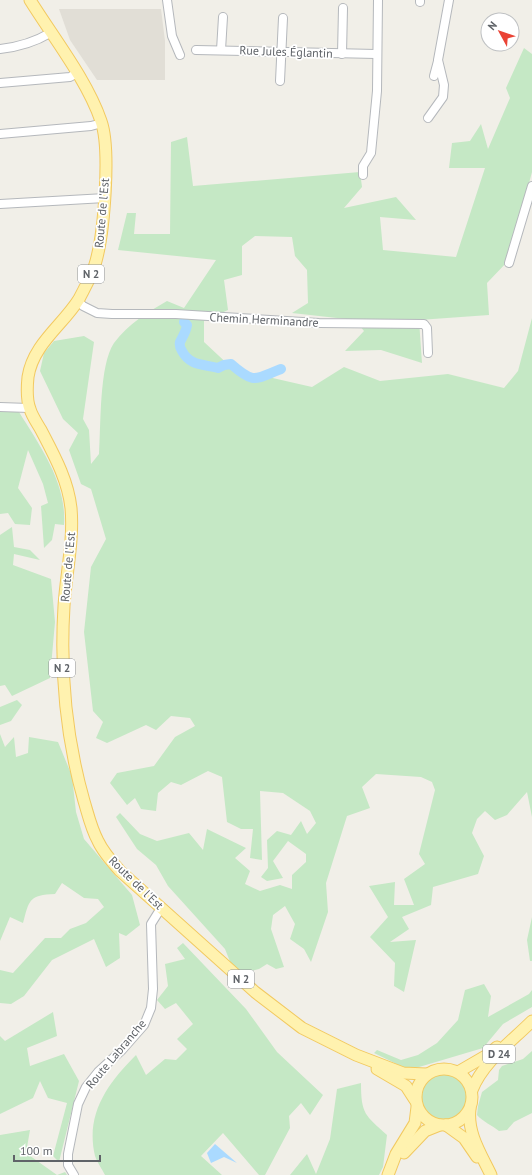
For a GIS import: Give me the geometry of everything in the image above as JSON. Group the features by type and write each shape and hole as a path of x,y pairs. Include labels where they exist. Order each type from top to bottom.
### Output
{"main road":[{"name":"Route de l'Est","path":"30,0 94,102 102,123 105,161 105,198 100,244 96,264 78,301 46,339 33,359 27,386 29,408 57,460 68,489 71,509 72,531 66,578 62,668 77,776 92,827 104,852 120,871 285,1016 314,1035 356,1055 403,1073 426,1074"},
{"name":"D 24","path":"458,1072 488,1054 532,1020"},
{"name":"D 24","path":"472,1090 477,1077 485,1067 532,1020"},
{"name":"Route de l'Est","path":"356,1055 406,1086 416,1103"},
{"name":"N 2","path":"426,1074 442,1068 458,1072"},
{"path":"458,1072 464,1076 472,1090"},
{"path":"388,1173 396,1154 414,1123 416,1090 420,1081 426,1074"},
{"name":"N 2","path":"472,1090 468,1120 491,1175"},
{"name":"N 2","path":"416,1103 426,1120 443,1125 464,1138 491,1175"},
{"path":"388,1173 422,1133 431,1128 460,1120 470,1107"}],"street":[{"path":"167,0 172,36 180,55"},
{"path":"363,175 363,166 371,153 376,91 378,0"},
{"path":"434,76 449,0"},
{"path":"342,54 343,8"},
{"path":"221,50 223,17"},
{"path":"280,81 283,18"},
{"path":"0,49 12,48 41,38 50,33"},
{"name":"Rue Jules Églantin","path":"196,50 376,54"},
{"path":"428,118 443,97 444,85 438,60"},
{"path":"0,84 70,77 77,73"},
{"path":"0,134 91,126 102,123"},
{"path":"509,263 532,186"},
{"path":"0,204 105,198"},
{"name":"Chemin Herminandre","path":"78,301 83,306 97,312 112,314 176,314 319,323 424,324 427,328 428,354"},
{"path":"0,407 29,408"},
{"name":"Route Labranche","path":"74,1175 68,1165 68,1154 78,1104 83,1093 98,1072 122,1050 144,1025 151,1008 153,989 151,924 161,908"}],"shaded area":[{"path":"59,9 161,9 165,41 165,80 97,80 70,40"}],"green space":[{"path":"524,48 532,54 532,172 508,261 487,283 489,315 419,320 422,363 381,350 345,351 364,331 355,320 292,313 308,303 307,270 295,256 292,237 255,236 242,246 242,275 224,280 228,310 204,321 204,342 233,369 312,387 344,367 380,381 448,374 504,388 518,371 532,318 532,817 527,792 507,815 495,820 485,811 477,819 472,833 484,856 478,874 433,887 431,905 402,917 409,929 390,942 416,940 404,992 394,986 395,963 370,937 388,917 369,886 395,882 394,905 414,905 404,879 425,864 419,854 435,790 432,782 421,777 376,774 362,787 370,808 347,816 326,883 328,912 311,962 304,949 290,939 295,924 285,906 273,915 271,929 284,967 276,969 267,964 259,969 242,973 231,964 225,949 168,886 156,865 137,849 116,817 120,813 140,834 157,841 189,833 203,850 207,829 246,848 235,858 250,871 245,884 260,891 280,885 292,889 292,875 306,862 306,854 288,841 273,861 283,878 267,881 261,877 268,868 267,840 277,831 291,835 301,821 307,834 316,823 310,811 283,793 260,791 262,860 250,858 253,829 241,829 227,822 222,777 208,771 181,785 171,782 158,793 156,811 141,809 135,798 127,805 110,783 117,773 154,766 175,737 195,726 190,718 171,716 156,730 146,725 107,743 96,738 103,722 93,711 84,632 91,567 106,539 91,489 81,484 69,450 78,433 63,419 40,371 44,353 54,341 84,336 94,342 83,419 89,430 91,464 99,454 103,380 109,353 114,343 132,324 167,301 184,308 216,260 118,250 127,213 136,213 134,234 170,234 171,142 187,137 193,186 360,172 362,187 344,208 396,197 416,220 380,217 383,250 456,257 485,168 449,168 452,143 470,141 481,124 488,149 510,98 506,88"},
{"path":"0,411 19,412 43,452 57,480 64,509 64,525 55,524 52,540 44,548 41,506 48,503 43,484 28,450 18,488 32,508 30,525 15,524 8,513 0,514"},
{"path":"12,527 14,547 30,550 40,560 14,554 13,565 51,579 55,622 50,678 12,696 5,685 0,686 0,535"},
{"path":"17,700 22,705 11,721 0,725 0,707"},
{"path":"0,734 5,747 14,737 16,757 28,753 29,737 58,742 72,776 76,812 84,839 132,895 140,925 126,936 119,933 120,958 106,967 94,939 52,960 24,996 11,1004 0,1003 0,970 13,973 45,938 61,938 70,929 86,923 104,907 98,899 84,898 62,883 55,894 40,896 32,900 27,909 23,923 10,917 0,941"},
{"path":"532,917 532,961 530,961 527,940"},
{"path":"183,943 246,1009 277,1052 323,1095 310,1115 301,1103 289,1116 290,1128 265,1175 259,1175 223,1133 201,1156 222,1175 105,1175 95,1156 93,1126 96,1113 101,1100 116,1077 136,1055 146,1075 165,1059 176,1060 187,1049 177,1039 193,1024 176,1003 165,1009 157,1000 168,986 165,964 185,959 177,948"},
{"path":"484,984 491,996 488,1017 529,994 532,990 532,1007 503,1024 483,1048 409,1070 374,1053 377,1050 401,1060 418,1055 437,1043 458,1020 465,990"},
{"path":"53,1012 57,1036 27,1048 30,1066 64,1054 79,1081 59,1162 53,1156 67,1103 48,1098 40,1081 33,1098 0,1114 0,1036 5,1041"},
{"path":"532,1051 532,1113 514,1122 507,1130 499,1131 477,1115 482,1092 498,1080 499,1070 502,1066 523,1059"},
{"path":"443,1073 452,1075 460,1080 465,1088 467,1097 465,1106 460,1114 452,1119 443,1121 434,1119 426,1114 421,1106 419,1097 421,1088 426,1080 434,1075"},
{"path":"361,1083 363,1108 369,1118 387,1135 383,1167 379,1175 290,1175 307,1154 316,1174 330,1139 337,1089"},
{"path":"30,1130 26,1153 57,1175 0,1175 0,1135"},
{"path":"65,1172 67,1175 57,1175"}],"water":[{"path":"215,1144 237,1163 224,1157 211,1163 207,1153"}],"waterway":[{"path":"184,322 187,325 180,342 180,347 185,356 193,362 218,368 231,364 245,375 255,378 281,369"}]}
